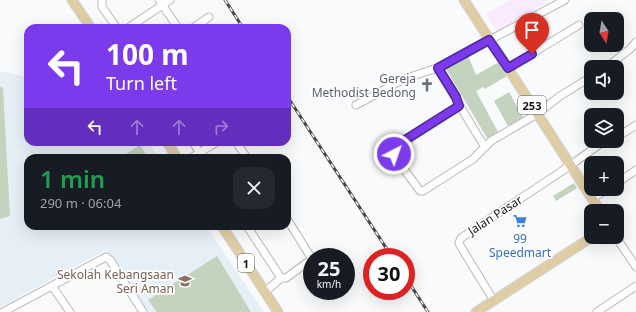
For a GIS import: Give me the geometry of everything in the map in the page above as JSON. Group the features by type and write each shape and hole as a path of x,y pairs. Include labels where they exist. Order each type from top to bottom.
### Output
{"main road":[{"path":"72,0 88,24"},
{"name":"253","path":"464,0 595,204"},
{"name":"1","path":"225,230 278,312"},
{"path":"480,311 584,242"}],"street":[{"path":"102,0 102,7 113,24"},
{"path":"133,24 161,3 170,0"},
{"path":"356,105 404,79 438,68 565,0"},
{"path":"161,3 175,24"},
{"path":"199,24 209,18"},
{"path":"508,68 579,25"},
{"path":"616,60 630,49 636,42"},
{"path":"438,68 456,97 459,106 485,147"},
{"path":"459,106 397,145 394,150 395,157 419,190 422,191 473,159 490,141 538,114 560,96 584,81"},
{"path":"624,133 636,125"},
{"path":"203,154 213,146"},
{"path":"571,165 594,148"},
{"name":"Jalan Pasar","path":"494,301 461,248 459,240 571,165"},
{"path":"624,178 636,170"},
{"path":"592,199 597,196"},
{"path":"265,292 281,278 286,278 312,258 291,225"},
{"path":"250,230 281,278"},
{"path":"621,244 636,265"},
{"path":"5,311 106,258 110,260 143,312"},
{"path":"52,286 70,312"},
{"path":"596,312 636,286"}],"shaded area":[{"path":"510,0 550,0 497,32 486,14"},
{"path":"0,71 24,76 24,146 151,146 156,154 24,154 24,230 209,230 264,312 147,312 106,250 0,307"}],"green space":[{"path":"468,56 476,75 499,62 507,76 485,89 483,87 476,91 498,132 487,138 446,69"},
{"path":"0,87 3,88 10,216 0,219"},
{"path":"509,92 523,117 508,126 494,101"},
{"path":"141,146 146,154 126,154"},
{"path":"574,183 577,188 556,201 553,196"},
{"path":"217,256 251,312 157,312 148,300"}],"railway":[{"path":"225,0 240,24"},
{"path":"291,102 386,248"},
{"path":"415,292 428,312"}],"place":[{"name":"Gereja Methodist Bedong","path":"427,85"},
{"name":"99 Speedmart","path":"520,221"},
{"name":"Sekolah Kebangsaan Seri Aman","path":"185,281"}],"route":[{"path":"394,154 394,150 397,145 459,106 456,97 438,68 454,57 480,46 489,40 508,68 532,54"}]}
